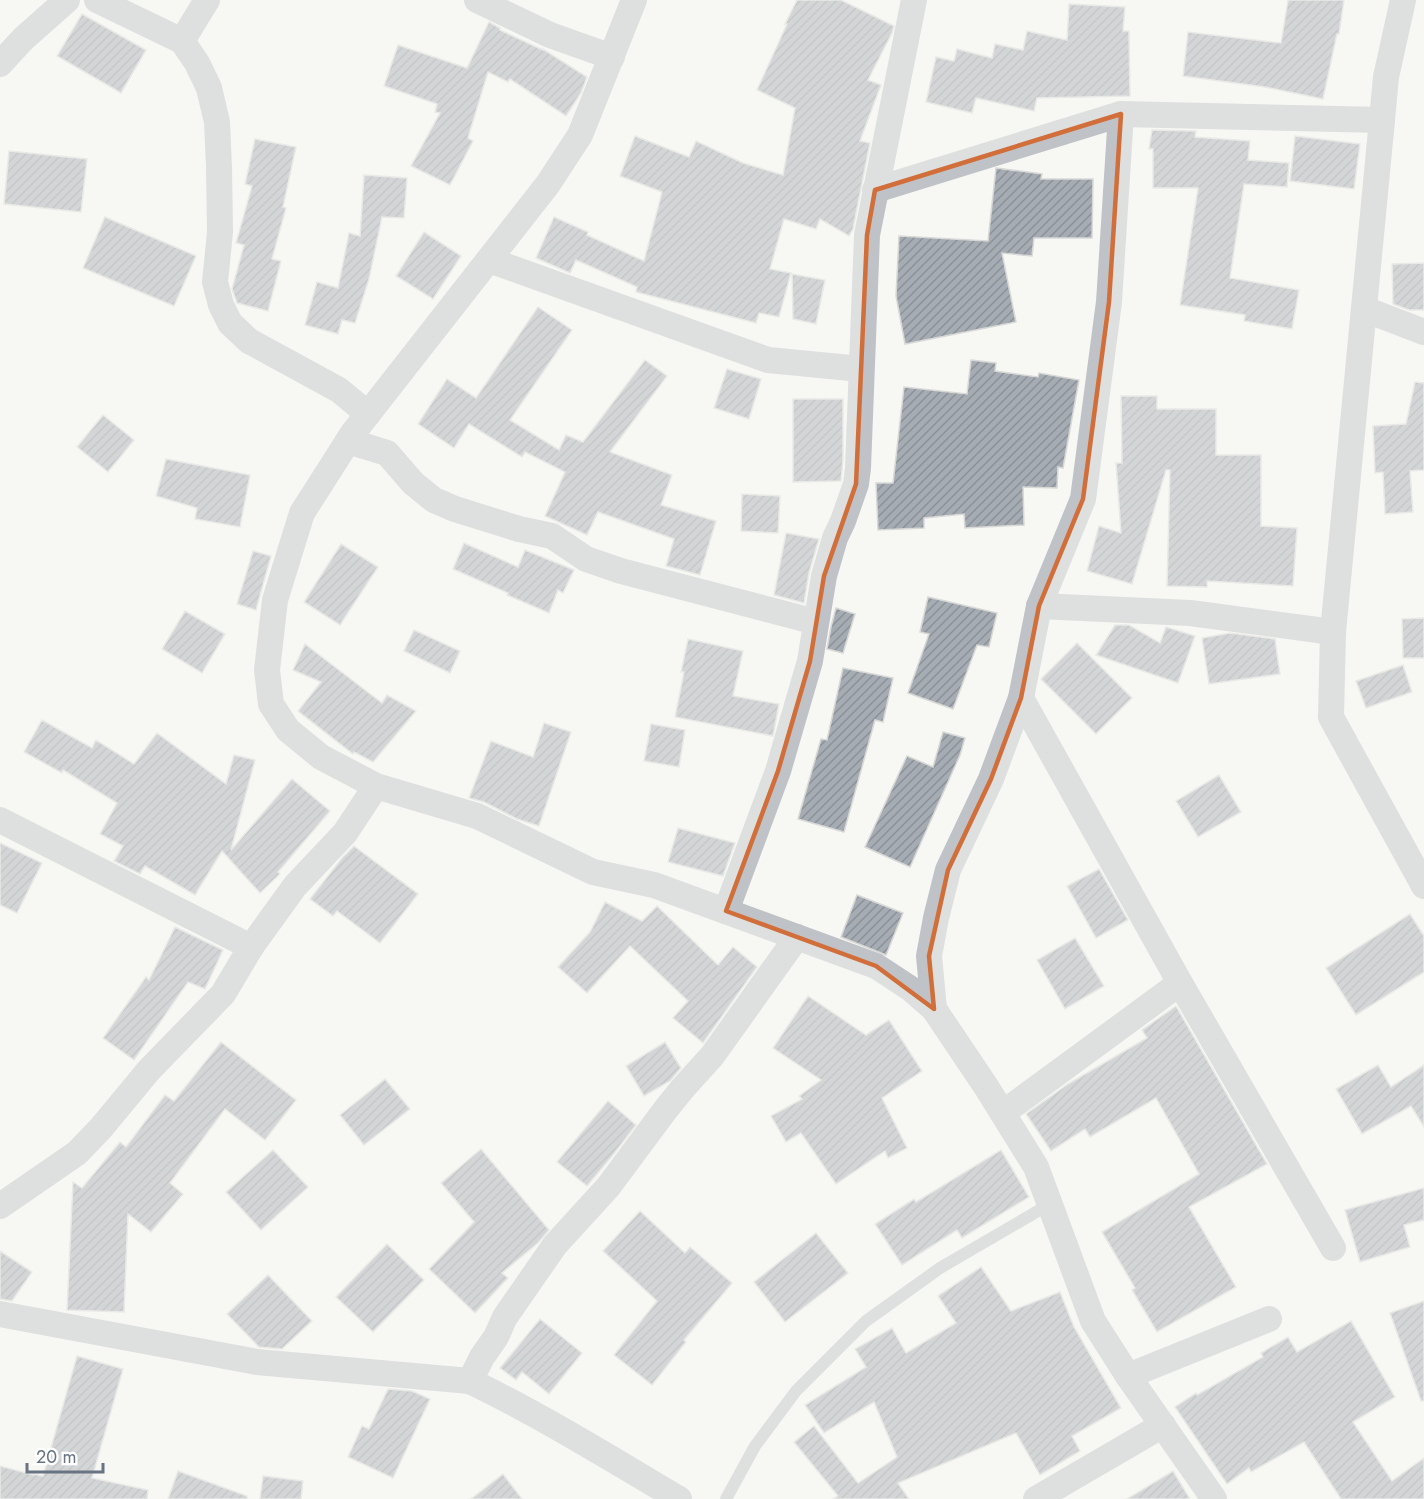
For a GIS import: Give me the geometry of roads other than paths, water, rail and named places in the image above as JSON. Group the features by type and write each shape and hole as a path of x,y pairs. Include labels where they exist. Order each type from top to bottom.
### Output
{"street":[{"path":"0,64 23,39 67,0"},
{"path":"98,0 182,41 197,63 209,88 217,122 219,167 220,232 215,282 221,305 230,323 249,341 339,390 368,414"},
{"path":"182,41 207,0"},
{"path":"477,0 550,34 612,57"},
{"path":"634,0 580,135 548,184 348,441 302,513 275,600 267,670 271,704 288,730 321,757 376,786 477,816 593,872 654,885 876,966 911,989 934,1009 1036,1167 1093,1321 1128,1376 1214,1499"},
{"path":"726,911 778,771 810,661 824,576 835,538 856,484 867,235 914,0"},
{"path":"1403,0 1386,77 1333,632 1331,717 1424,886"},
{"path":"875,190 1121,114 1382,120"},
{"path":"934,1009 929,956 948,870 990,779 1021,698 1040,606 1083,499 1109,302 1121,114"},
{"path":"489,260 768,360 861,369"},
{"path":"1364,309 1424,332"},
{"path":"348,441 387,453 413,483 434,500 454,509 519,529 552,536 586,559 621,571 816,622"},
{"path":"1040,606 1190,613 1333,632"},
{"path":"1021,698 1180,983 1334,1248"},
{"path":"0,1206 77,1154 150,1070 223,994 251,947 295,885 345,833 376,786"},
{"path":"0,820 251,947"},
{"path":"470,1381 505,1317 555,1245 608,1187 666,1109 712,1056 796,937"},
{"path":"1003,1113 1180,983"},
{"path":"0,1314 257,1362 470,1381 520,1406 679,1499"},
{"path":"1128,1376 1269,1319"},
{"path":"1036,1499 1163,1425"}],"lane":[{"path":"726,1499 755,1446 796,1391 866,1321 940,1268 1050,1204"}]}
